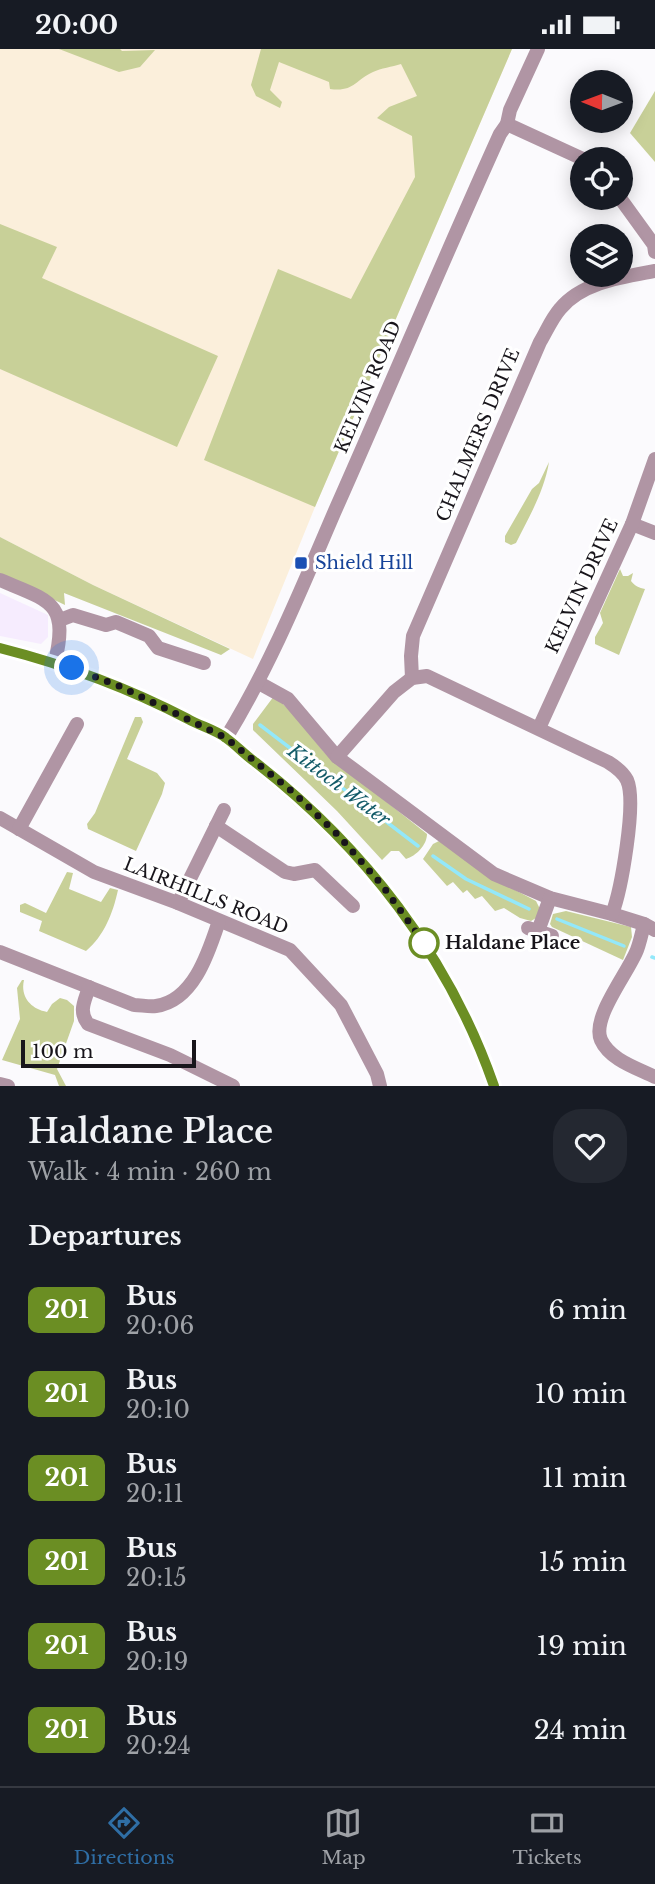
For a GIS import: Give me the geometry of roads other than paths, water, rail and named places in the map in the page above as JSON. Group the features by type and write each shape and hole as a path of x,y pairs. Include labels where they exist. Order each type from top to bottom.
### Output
{"street":[{"name":"KELVIN ROAD","path":"226,738 259,683 293,610 538,49"},
{"path":"507,124 570,153"},
{"path":"629,210 654,245 655,252"},
{"name":"CHALMERS DRIVE","path":"412,678 413,636 495,441 540,342 559,309 577,293 614,279 655,271"},
{"name":"KELVIN DRIVE","path":"538,728 632,524 655,459"},
{"path":"632,524 655,533"},
{"path":"0,580 50,603 60,620 61,636 55,662"},
{"path":"60,620 73,615 106,625 116,622 149,636 158,648 204,663"},
{"path":"0,648 55,662 119,686 226,738 294,793 338,835 405,916 434,958 466,1016 495,1086"},
{"path":"337,757 394,692 412,678 427,676 608,762 623,772 629,783 625,862 618,900 612,914"},
{"path":"259,683 288,699 337,757 494,874 550,898 649,927 599,1027 600,1038 612,1054 655,1077"},
{"path":"19,829 77,723"},
{"path":"178,903 224,810"},
{"name":"LAIRHILLS ROAD","path":"0,818 94,872 178,903 290,950 341,1005 377,1074 380,1086"},
{"path":"216,826 285,872 294,874 315,870 353,905"},
{"path":"540,932 550,898"},
{"path":"0,952 134,1005 154,1007 169,1003 192,984 219,921"},
{"path":"89,987 82,1016 88,1024 170,1055 233,1086"},
{"path":"0,1084 8,1086"}],"waterway":[{"name":"Kittoch Water","path":"260,725 418,846"},
{"name":"Kittoch Water","path":"433,856 466,879 529,909"},
{"name":"Kittoch Water","path":"557,919 624,946"}],"place":[{"name":"Shield Hill","path":"301,563"},
{"name":"Haldane Place","path":"424,943"}]}
